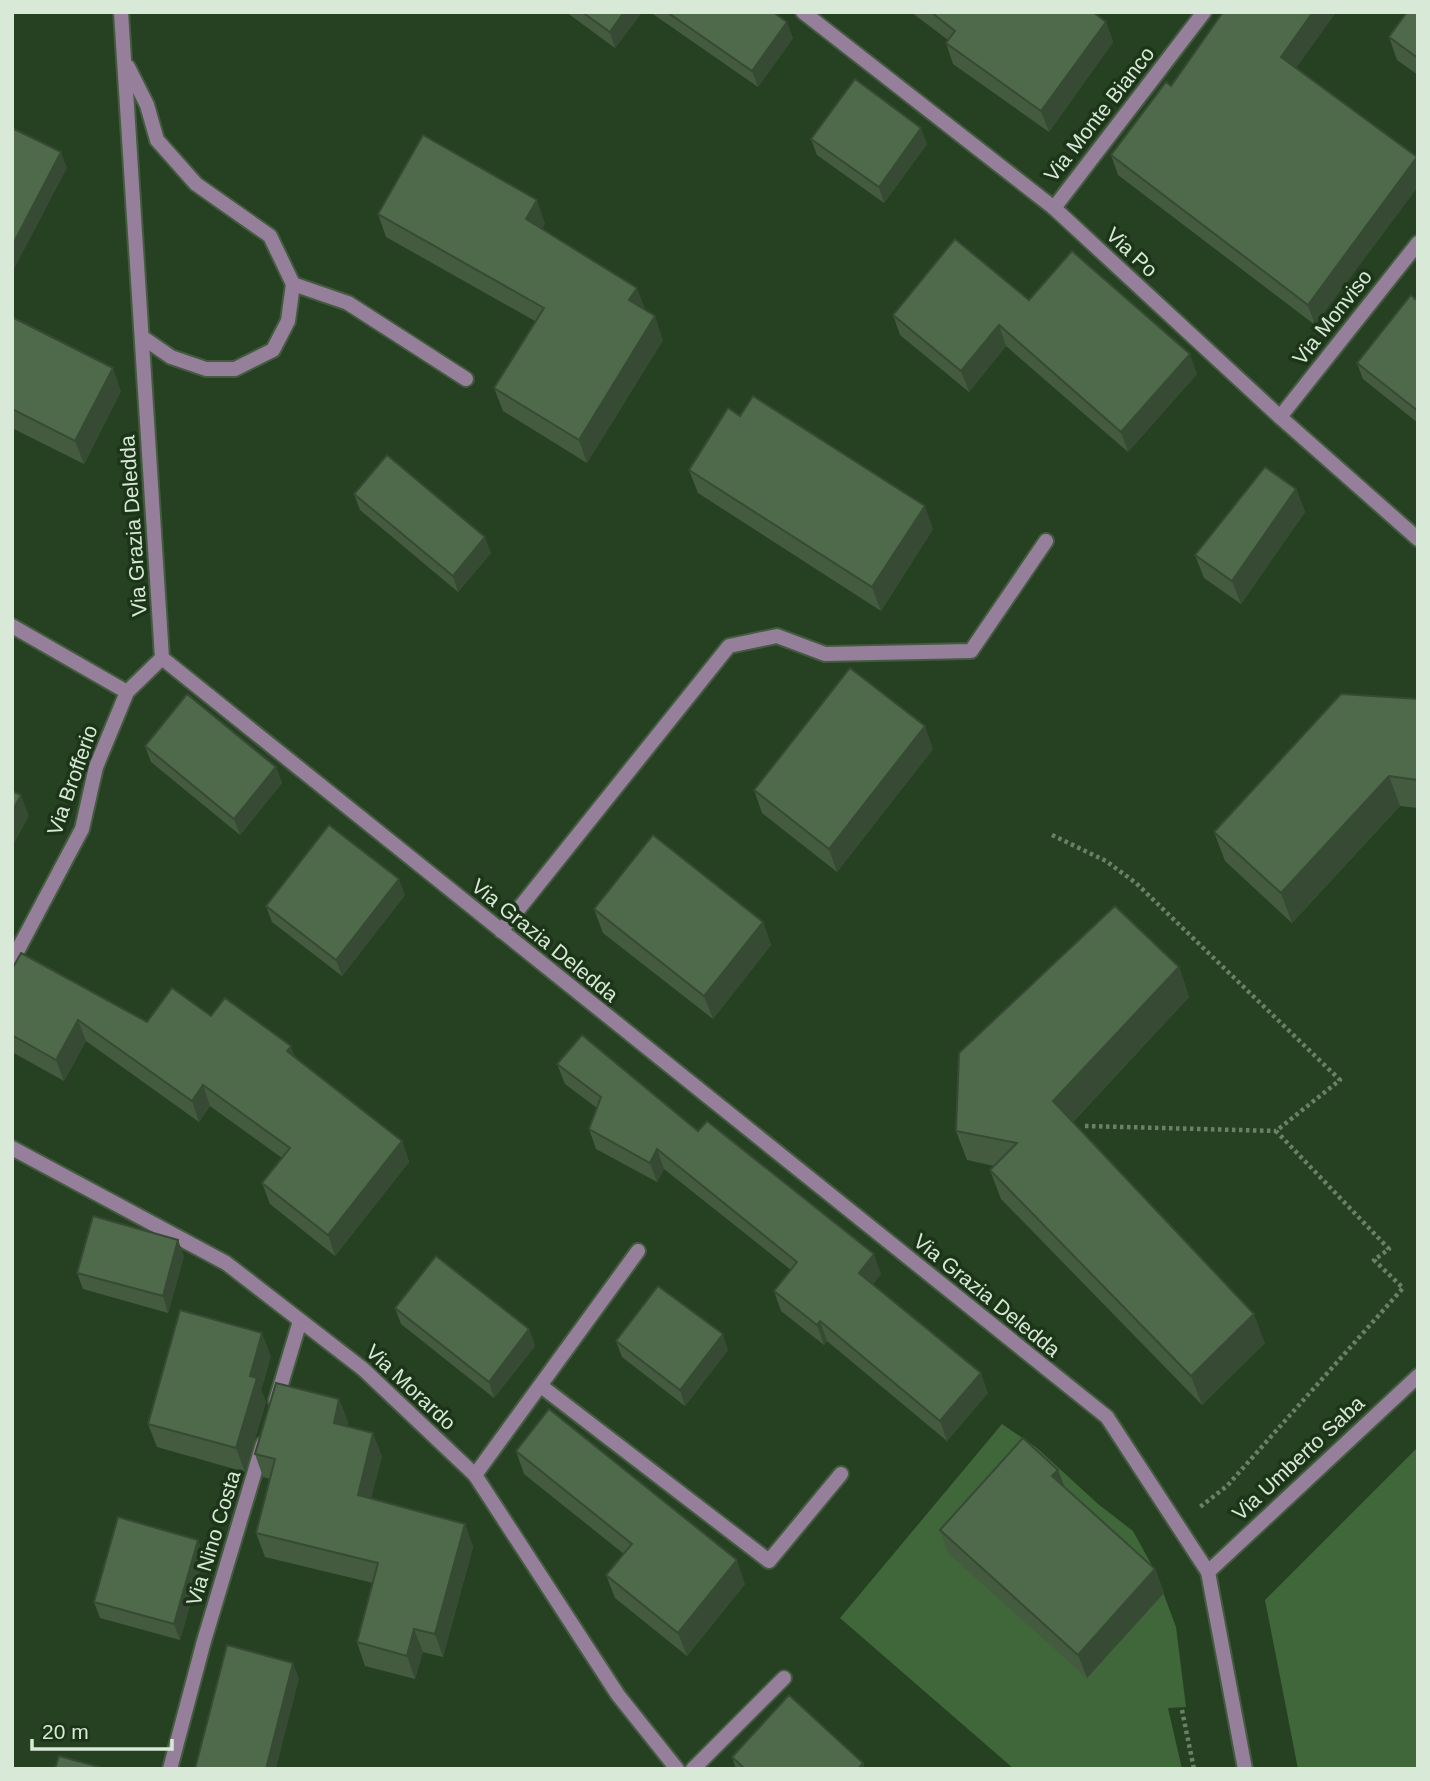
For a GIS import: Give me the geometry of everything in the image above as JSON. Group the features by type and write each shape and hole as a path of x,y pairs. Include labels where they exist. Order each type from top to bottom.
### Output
{"street":[{"name":"Via Grazia Deledda","path":"121,12 162,658 1107,1417 1208,1572 1245,1769"},
{"name":"Via Po","path":"803,12 819,17 1054,208 1280,417 1418,539"},
{"name":"Via Monte Bianco","path":"1054,208 1204,12"},
{"path":"124,60 147,105 157,140 196,184 270,236 293,284 288,321 273,350 235,369 206,369 171,357 142,337"},
{"name":"Via Monviso","path":"1280,417 1418,243"},
{"path":"293,284 348,303 466,379"},
{"path":"501,931 729,646 777,636 825,654 971,651 1046,541"},
{"path":"12,626 127,692"},
{"name":"Via Brofferio","path":"12,961 82,829 96,767 127,692 162,658"},
{"name":"Via Morardo","path":"12,1148 226,1263 363,1369 475,1475 618,1695 677,1769"},
{"path":"475,1475 638,1251"},
{"name":"Via Nino Costa","path":"170,1769 204,1641 300,1321"},
{"name":"Via Umberto Saba","path":"1208,1572 1418,1376"},
{"path":"541,1386 769,1561 841,1474"},
{"path":"693,1769 784,1678"}],"path":[{"path":"1052,835 1106,860 1136,883 1340,1080 1276,1131 1086,1126"},
{"path":"1177,1525 1227,1486 1404,1288 1374,1260 1389,1249 1276,1131"},
{"path":"1182,1710 1194,1769"}],"green space":[{"path":"1002,1424 1037,1448 1098,1504 1133,1531 1155,1571 1176,1627 1186,1707 1168,1708 1182,1769 1014,1769 840,1618"},
{"path":"1418,1447 1418,1769 1298,1769 1265,1600"}],"building":[{"path":"582,12 624,12 610,32"},
{"path":"667,12 773,12 787,22 752,71"},
{"path":"931,12 1093,12 1106,22 1041,111 946,43 955,31"},
{"path":"1223,12 1313,12 1281,57 1417,157 1308,305 1111,155 1166,82 1171,86"},
{"path":"1407,12 1418,12 1418,58 1389,37"},
{"path":"855,79 921,128 879,187 811,139"},
{"path":"12,128 61,152 12,246"},
{"path":"423,135 537,200 526,219 637,288 629,300 655,316 579,440 494,388 544,308 378,214"},
{"path":"955,239 1029,300 1072,251 1190,354 1121,432 999,325 961,371 893,315"},
{"path":"1411,295 1415,299 1418,296 1418,411 1357,363"},
{"path":"12,317 113,368 75,441 12,409"},
{"path":"753,396 925,506 872,587 689,470 728,408 740,416"},
{"path":"387,455 485,537 453,576 354,494"},
{"path":"1265,467 1296,489 1232,581 1195,555"},
{"path":"850,668 925,726 829,849 754,790"},
{"path":"187,694 276,767 234,819 145,746"},
{"path":"1341,694 1418,699 1418,780 1389,776 1281,893 1214,832"},
{"path":"12,791 21,795 12,812"},
{"path":"329,825 399,879 336,960 266,906"},
{"path":"653,835 763,922 704,996 594,909"},
{"path":"1115,906 1179,967 1053,1101 1254,1314 1191,1376 990,1170 1017,1143 956,1131 959,1053"},
{"path":"21,953 147,1022 172,988 211,1016 225,998 291,1046 287,1051 402,1141 328,1235 262,1183 290,1148 203,1085 192,1101 78,1020 56,1060 12,1035 12,969"},
{"path":"582,1035 698,1131 707,1121 874,1254 859,1273 981,1373 940,1421 820,1321 817,1325 774,1291 797,1262 657,1149 650,1163 589,1129 601,1097 557,1064"},
{"path":"93,1216 178,1240 163,1296 77,1273"},
{"path":"436,1256 529,1329 489,1382 395,1308"},
{"path":"658,1286 723,1334 680,1390 616,1341"},
{"path":"180,1310 262,1333 250,1376 257,1378 236,1448 148,1424"},
{"path":"276,1383 339,1399 334,1423 373,1433 358,1495 465,1524 435,1634 414,1629 407,1656 357,1642 378,1563 256,1533 275,1459 255,1454"},
{"path":"549,1409 737,1560 678,1633 606,1575 632,1544 516,1451"},
{"path":"1023,1438 1058,1470 1052,1476 1155,1569 1078,1655 940,1530"},
{"path":"118,1517 198,1540 174,1624 94,1602"},
{"path":"227,1645 293,1663 266,1769 195,1769"},
{"path":"789,1695 863,1763 858,1769 745,1769 732,1757"},
{"path":"59,1756 106,1769 55,1769"}]}
